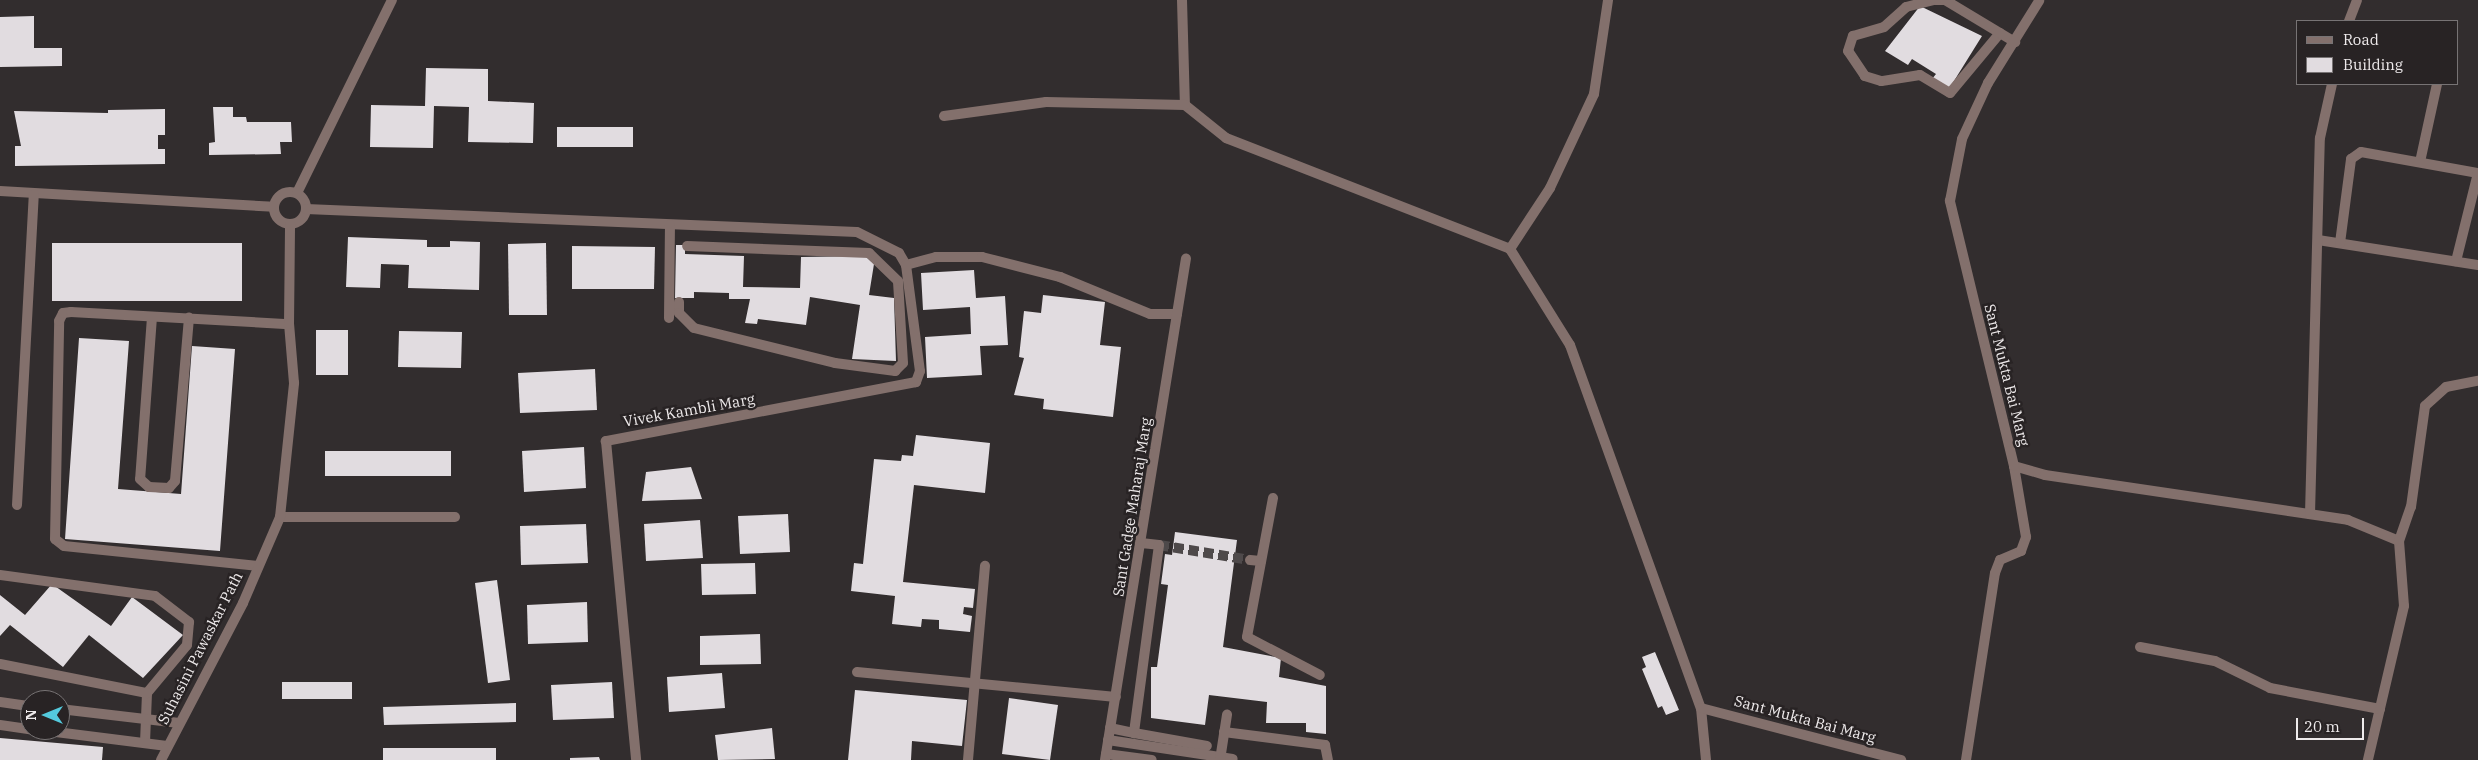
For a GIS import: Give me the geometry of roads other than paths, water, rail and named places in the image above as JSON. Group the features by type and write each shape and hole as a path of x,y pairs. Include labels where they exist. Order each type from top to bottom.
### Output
{"street":[{"path":"297,193 392,0"},
{"path":"1182,0 1185,105"},
{"path":"1510,249 1550,188 1594,94 1608,0"},
{"path":"2000,33 1950,93 1920,75 1880,81 1864,76 1848,51 1853,36 1884,27 1906,7 1935,0 1945,0 2000,33 2015,42"},
{"path":"2349,20 2356,0"},
{"name":"Sant Mukta Bai Marg","path":"1966,760 1995,573 2000,560 2021,551 2026,537 2014,466 1950,201 1962,139 1988,83 2039,1"},
{"path":"2310,514 2320,138 2332,85"},
{"path":"2420,162 2438,85"},
{"path":"944,116 1046,102 1185,105 1226,138 1510,249 1570,345 1700,708 1706,760"},
{"path":"2340,243 2351,159 2356,154 2420,162 2478,173 2456,262"},
{"path":"0,191 274,207"},
{"path":"297,193 282,194 274,207 276,217 290,224 301,220 306,208"},
{"path":"297,193 306,208"},
{"path":"17,505 34,194"},
{"path":"306,208 857,232 899,253 906,265 936,257 982,257 1060,277 1150,314 1177,314"},
{"name":"Suhasini Pawaskar Path","path":"161,760 258,566 280,517 294,383 289,324 290,224"},
{"path":"669,318 670,225"},
{"path":"739,247 740,228"},
{"path":"804,230 804,249"},
{"path":"2318,240 2478,265"},
{"path":"679,302 679,313 694,328 834,362 902,368 898,281 869,253 687,246"},
{"name":"Sant Gadge Maharaj Marg","path":"1105,757 1186,258"},
{"name":"Vivek Kambli Marg","path":"636,760 606,441 916,382 920,371 906,265"},
{"path":"258,566 64,546 52,532 59,321 63,313 70,312 289,324"},
{"path":"152,317 140,480 149,487 169,488 175,481 189,318"},
{"path":"2368,760 2404,606 2399,541 2411,507 2425,406 2446,387 2478,382"},
{"path":"2014,466 2045,475 2348,520 2399,541"},
{"path":"1274,498 1248,640 1313,668 1320,675"},
{"path":"280,517 455,517"},
{"path":"1134,733 1159,545 1141,543"},
{"path":"1250,560 1261,562"},
{"path":"968,760 985,566"},
{"path":"0,575 155,596 177,609 189,622 187,645 147,692 145,743"},
{"path":"2140,647 2215,661 2270,688 2380,709"},
{"path":"0,664 147,692"},
{"path":"857,672 1116,697"},
{"path":"0,702 20,705"},
{"name":"Sant Mukta Bai Marg","path":"1700,708 1901,760"},
{"path":"70,710 179,723"},
{"path":"1220,758 1227,715"},
{"path":"0,725 20,728"},
{"path":"1110,728 1206,746"},
{"path":"1224,732 1325,745 1328,760"},
{"path":"70,734 167,746"},
{"path":"1108,740 1233,759"},
{"path":"1105,757 1152,760"}],"tunnel":[{"path":"1159,545 1250,560"}]}
